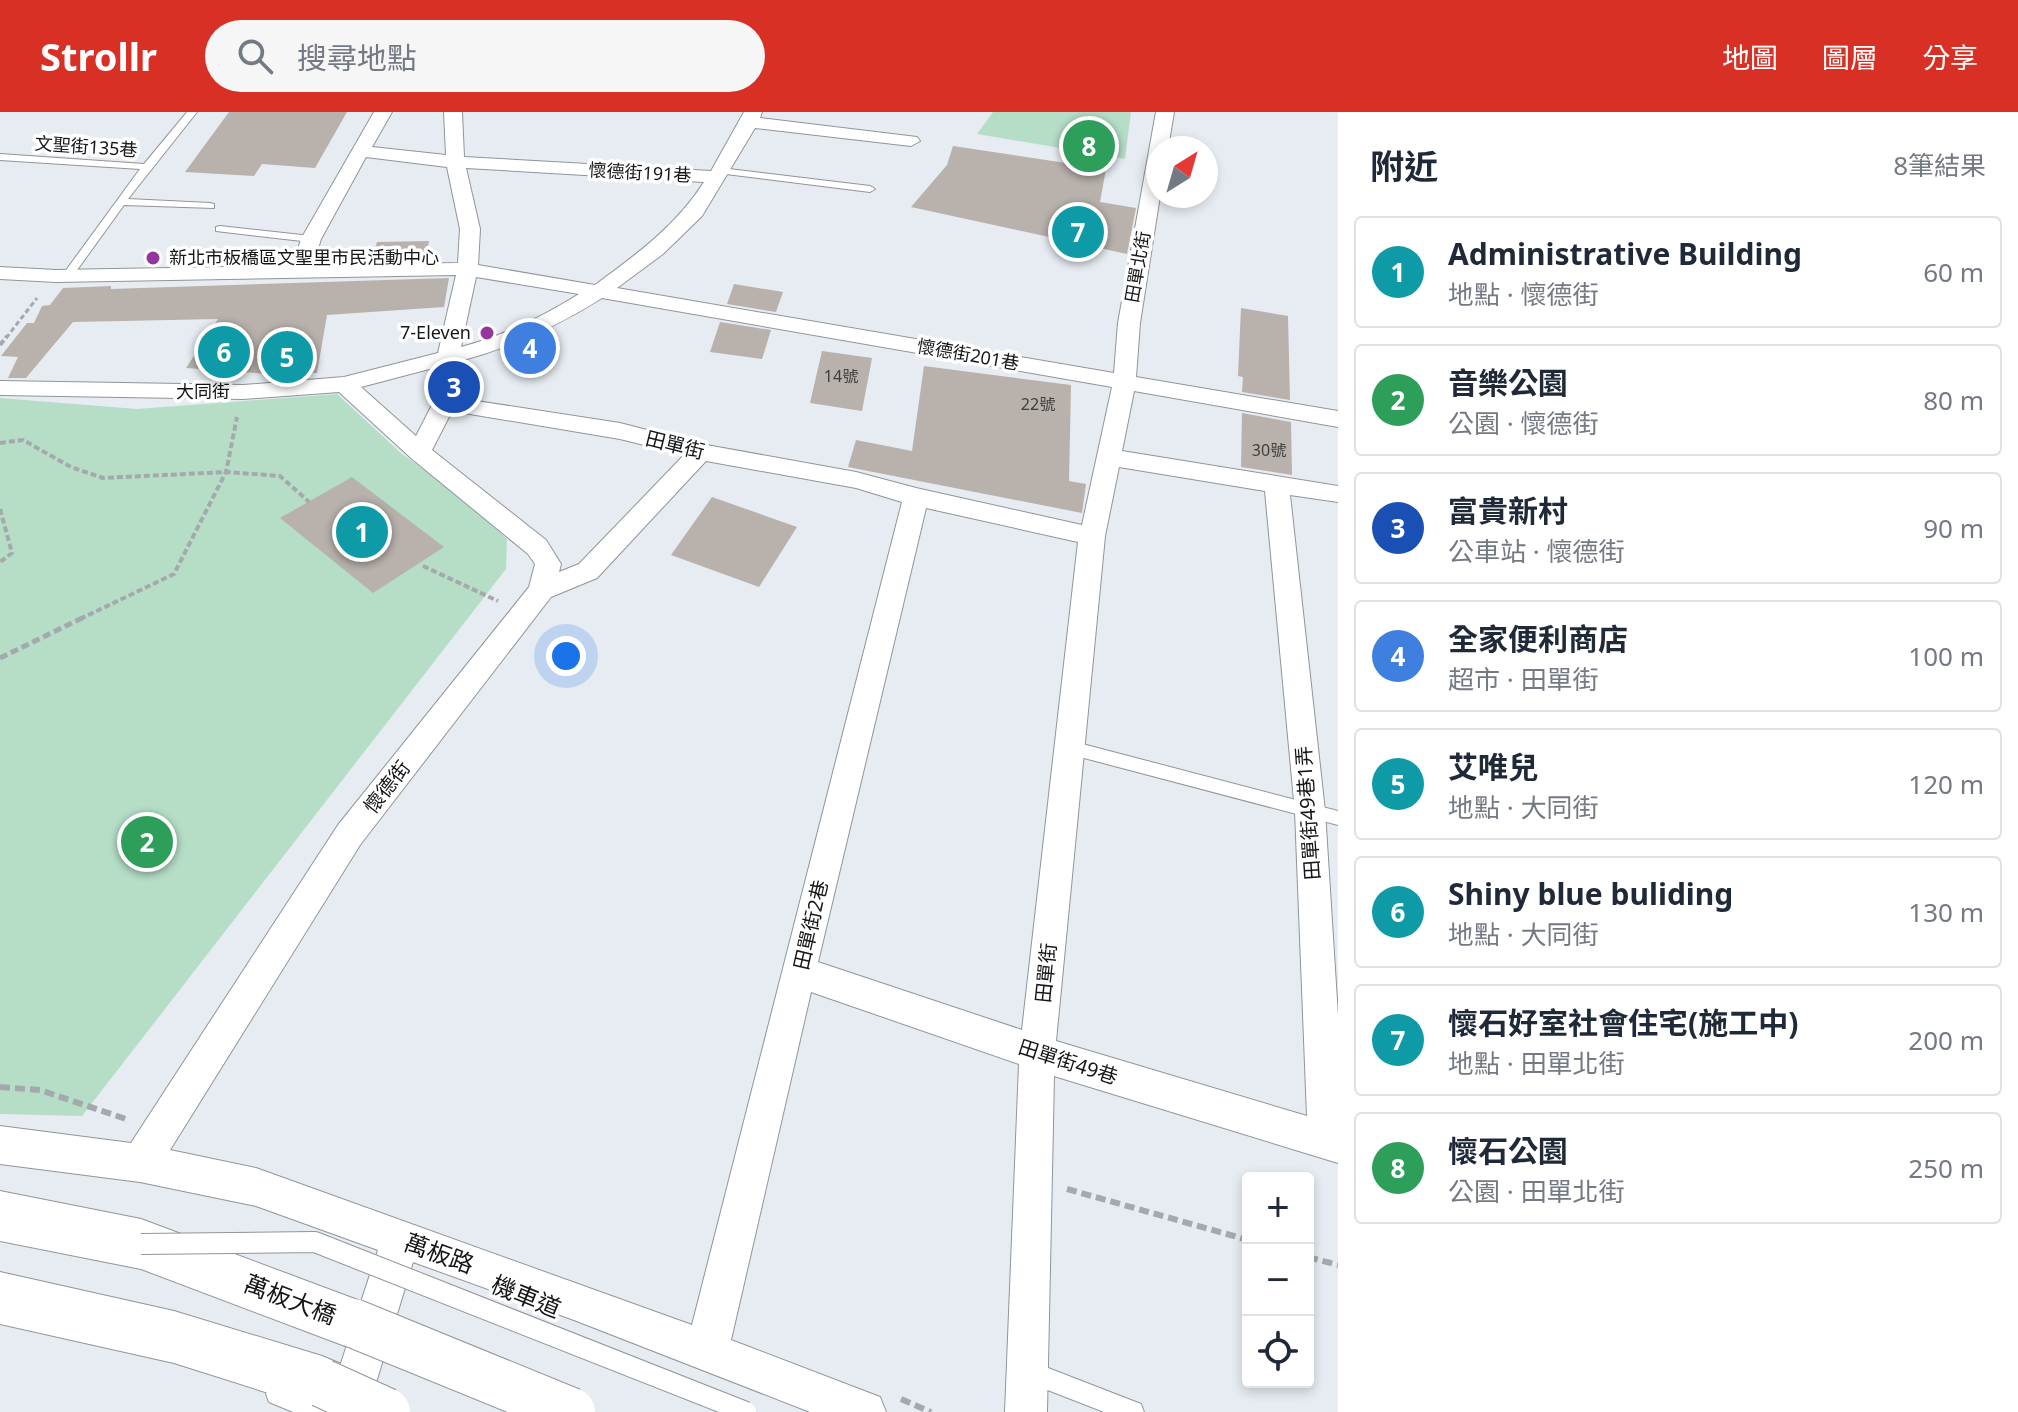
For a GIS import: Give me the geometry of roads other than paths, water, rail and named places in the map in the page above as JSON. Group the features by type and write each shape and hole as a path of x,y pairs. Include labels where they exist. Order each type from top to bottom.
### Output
{"street":[{"path":"302,270 311,239 383,112"},
{"path":"419,452 445,403 451,336 468,269 470,229 455,162 453,112"},
{"name":"田單北街","path":"1161,136 1165,112"},
{"path":"751,117 911,141"},
{"name":"大同街","path":"0,388 243,392 344,384 499,344 536,328 598,292 656,250 695,212 751,117"},
{"path":"360,151 455,162"},
{"name":"懷德街191巷","path":"455,162 718,174"},
{"name":"田單北街","path":"1124,382 1129,323 1148,208"},
{"name":"懷德街201巷","path":"0,273 62,276 468,269 1338,419"},
{"name":"田單街","path":"1026,1412 1037,1053 1092,536 1124,382"},
{"path":"344,384 419,452 537,547 548,564 533,601"},
{"name":"田單街","path":"445,403 620,431 701,452 856,480 916,497 1092,536"},
{"path":"533,601 588,571 701,452"},
{"path":"1108,457 1338,494"},
{"name":"田單街49巷1弄","path":"1277,484 1324,814 1332,1143"},
{"name":"田單街2巷","path":"708,1353 714,1316 916,497"},
{"name":"懷德街","path":"149,1146 349,835 533,601"},
{"name":"田單街49巷","path":"801,972 1037,1053 1332,1143"},
{"name":"萬板路","path":"0,1145 149,1146 400,1240 574,1300 865,1412"},
{"name":"萬板大橋","path":"0,1216 141,1244 353,1323 571,1412"},
{"path":"346,1412 400,1240"},
{"path":"0,1298 174,1337 322,1383 386,1412"}],"lane":[{"name":"文聖街135巷","path":"0,157 147,167 192,112"},
{"path":"62,276 147,167"},
{"name":"懷德街191巷","path":"718,174 870,189"},
{"path":"121,202 210,206"},
{"path":"220,229 311,239"},
{"path":"1071,748 1324,814"},
{"name":"機車道","path":"141,1244 315,1242 746,1412"},
{"path":"174,1337 247,1382 321,1412"},
{"path":"1028,1371 1133,1412"}],"place":[{"name":"懷石公園","path":"1089,146"},
{"name":"懷石好室社會住宅(施工中)","path":"1078,232"},
{"name":"新北市板橋區文聖里市民活動中心","path":"153,258"},
{"name":"7-Eleven","path":"487,333"},
{"name":"全家便利商店","path":"530,348"},
{"name":"Shiny blue buliding","path":"224,352"},
{"name":"艾唯兒","path":"287,357"},
{"name":"富貴新村","path":"454,387"},
{"name":"Administrative Building","path":"362,532"},
{"name":"音樂公園","path":"147,842"}]}
